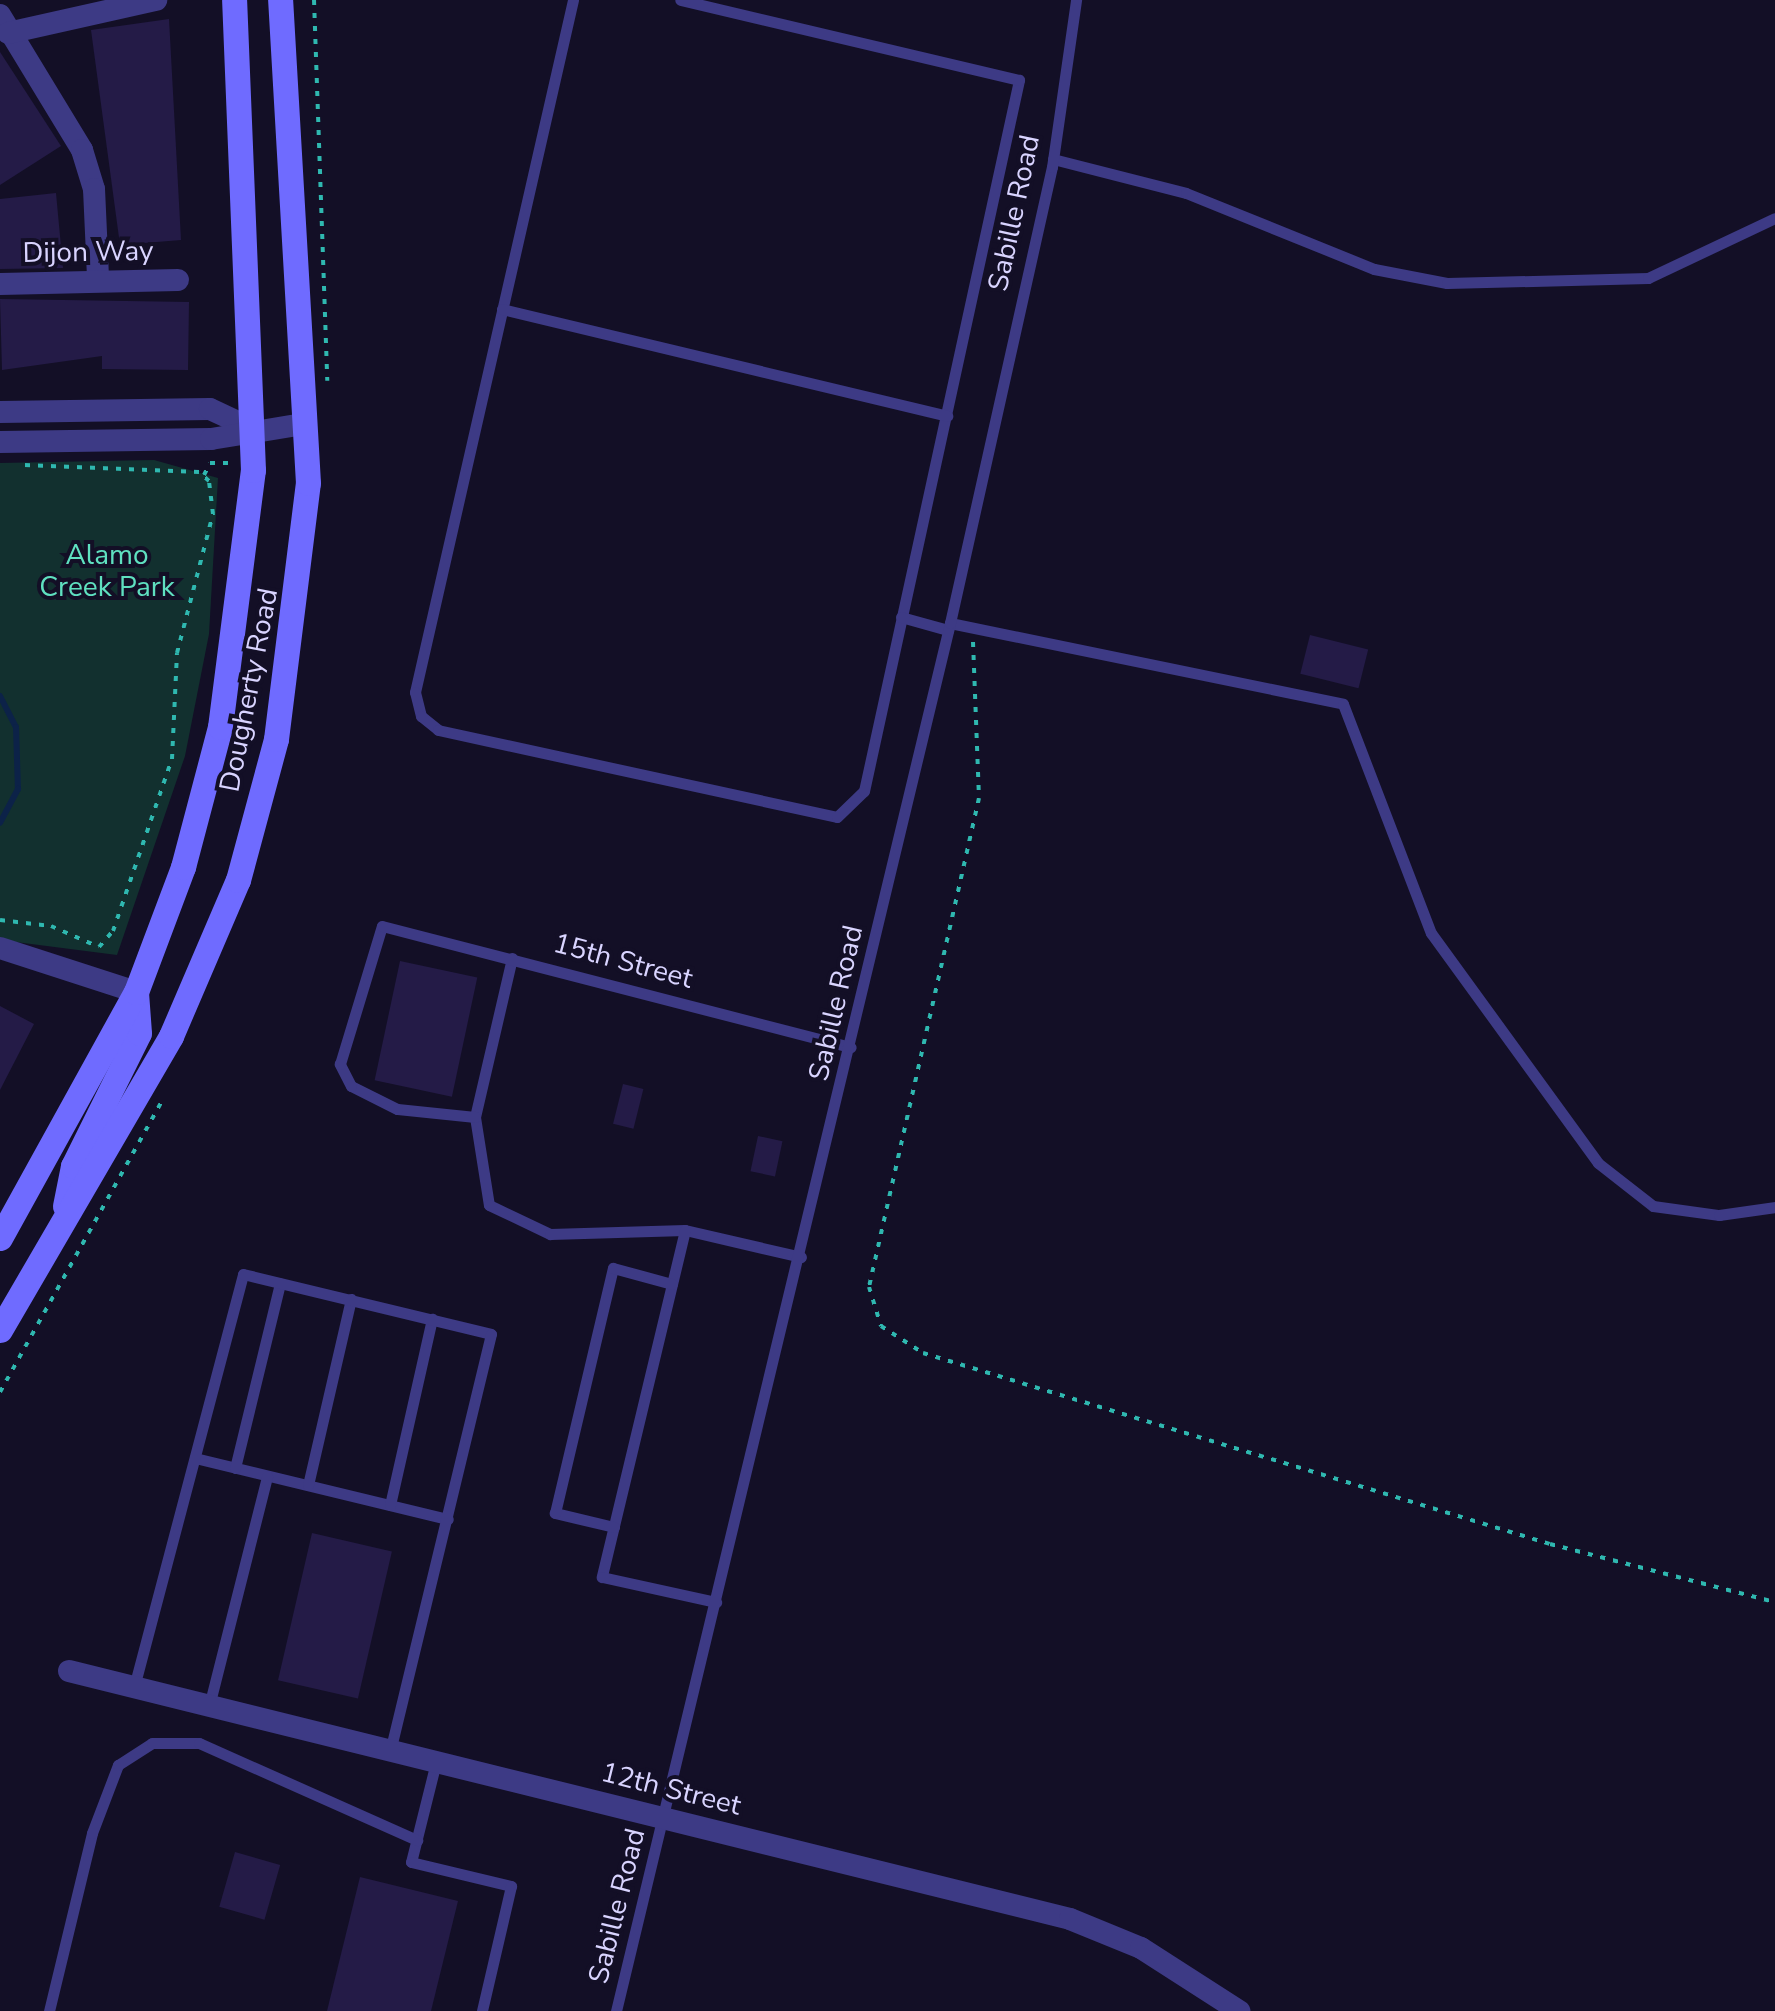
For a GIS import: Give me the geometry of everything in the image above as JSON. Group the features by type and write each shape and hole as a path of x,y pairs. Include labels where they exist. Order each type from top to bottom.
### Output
{"main road":[{"name":"Dougherty Road","path":"0,1238 136,992 183,867 220,726 246,560 234,0"},
{"name":"Dougherty Road","path":"0,1330 171,1036 238,880 276,739 301,573 304,424 280,0"},
{"path":"61,1225 73,1166 139,1033 136,992"}],"street":[{"path":"98,278 94,189 82,150 4,24 156,0"},
{"name":"Dijon Way","path":"0,284 98,278 178,280"},
{"path":"0,412 210,409 246,426"},
{"path":"3,451 211,438 246,426 304,424"},
{"path":"0,948 136,992"},
{"name":"12th Street","path":"69,1671 1070,1919 1141,1948 1239,2011"}],"lane":[{"path":"573,0 415,692 438,730 836,816 864,791 1019,80 680,0"},
{"name":"Sabille Road","path":"616,2011 852,1047 949,626 1053,160 1076,0"},
{"path":"1053,160 1186,193 1401,277 1447,283 1648,278 1775,218"},
{"path":"502,309 948,416"},
{"path":"901,617 972,627 1342,704 1431,933 1598,1163 1652,1206 1719,1215 1775,1207"},
{"name":"15th Street","path":"475,1117 397,1109 350,1086 340,1064 382,926 852,1047"},
{"path":"512,958 475,1117 490,1205 524,1228 685,1230 801,1258"},
{"path":"685,1230 602,1576 716,1602"},
{"path":"614,1527 555,1513 612,1268 672,1284"},
{"path":"134,1688 243,1274 351,1299 491,1334 390,1750"},
{"path":"235,1468 280,1283"},
{"path":"308,1486 351,1299"},
{"path":"390,1505 432,1319"},
{"path":"195,1458 448,1519"},
{"path":"209,1706 267,1476"},
{"path":"49,2011 105,1799 118,1764 152,1743 199,1743 417,1840"},
{"path":"436,1762 411,1862 511,1886 482,2011"}],"path":[{"path":"314,0 328,397"},
{"path":"3,451 204,475"},
{"path":"104,959 102,946 124,911 133,856 172,759 178,653 212,514 204,475 210,463"},
{"path":"972,627 979,798 869,1287 880,1326 922,1353 1550,1544 1775,1602"},
{"path":"0,920 102,946"}],"green space":[{"name":"Alamo Creek Park","path":"154,460 218,478 209,634 185,756 117,955 0,940 0,463"}],"building":[{"path":"169,19 181,240 120,245 91,30"},
{"path":"0,52 61,146 0,185"},
{"path":"56,193 63,268 0,269 0,199"},
{"path":"0,299 189,302 188,370 102,369 102,356 2,370"},
{"path":"1310,635 1368,650 1359,688 1300,674"},
{"path":"400,961 477,977 452,1097 375,1080"},
{"path":"0,1006 34,1024 0,1090"},
{"path":"623,1084 643,1089 633,1129 613,1124"},
{"path":"758,1136 782,1141 775,1176 751,1171"},
{"path":"312,1533 392,1551 358,1699 278,1680"},
{"path":"235,1852 280,1865 264,1920 219,1907"},
{"path":"360,1877 458,1901 431,2011 327,2011"}],"waterway":[{"path":"0,696 16,727 18,789 0,823"}]}
